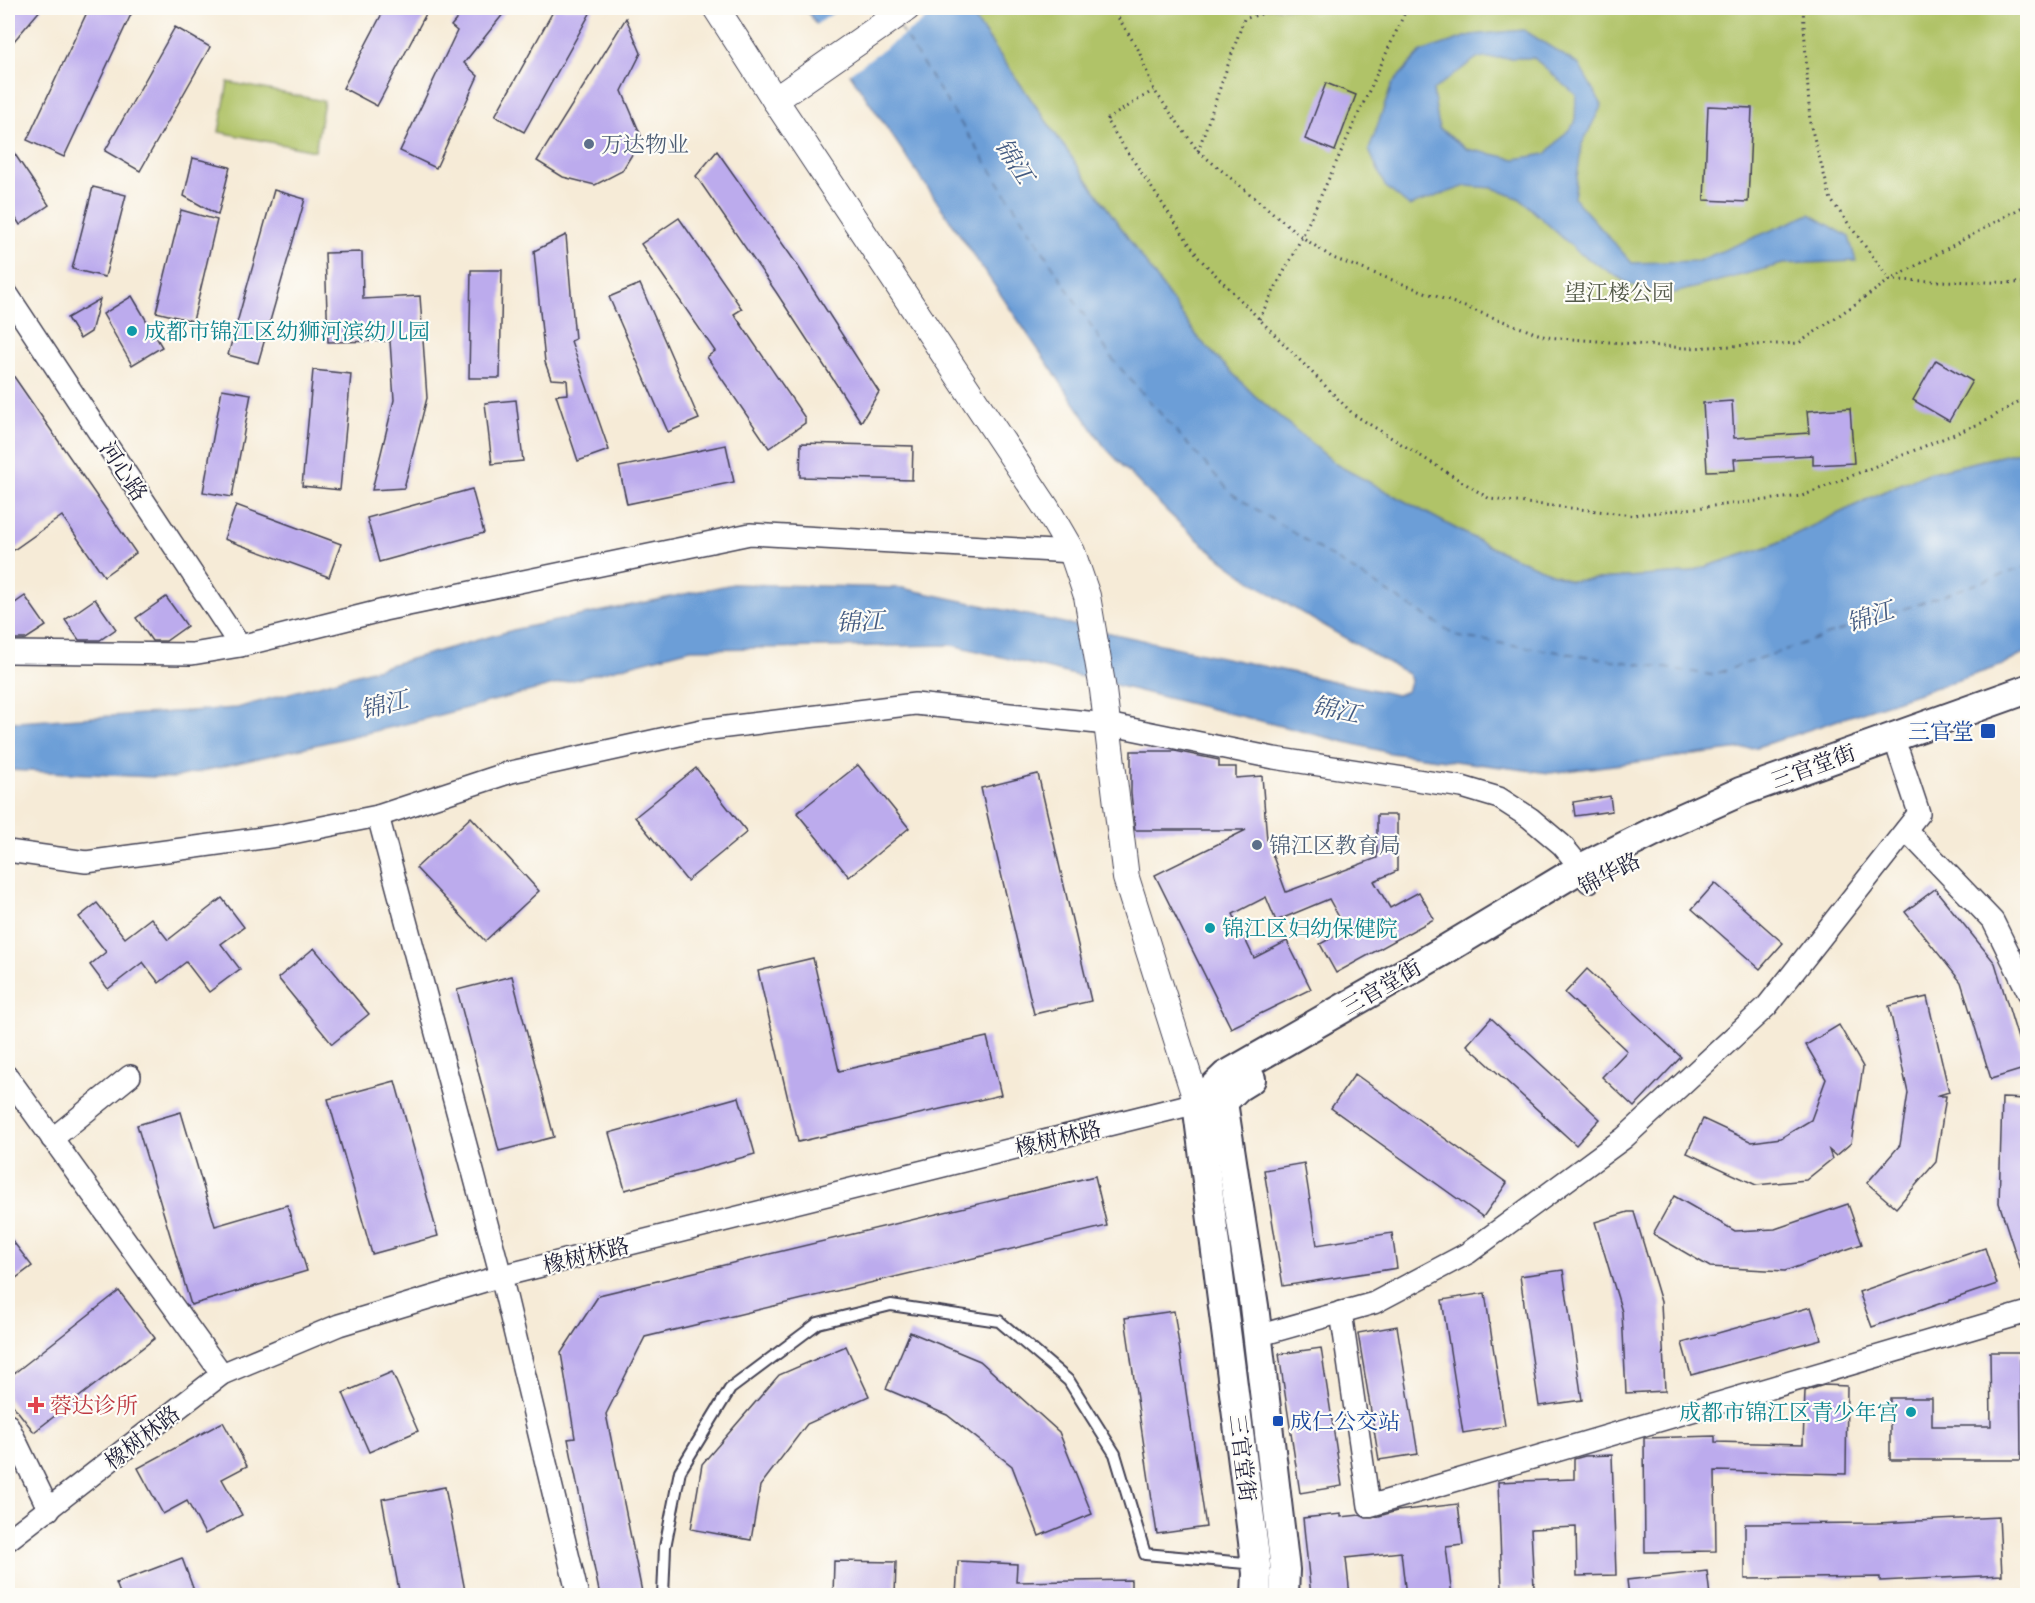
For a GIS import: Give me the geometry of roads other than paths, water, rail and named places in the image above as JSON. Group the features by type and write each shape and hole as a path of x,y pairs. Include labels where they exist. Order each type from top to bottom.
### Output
{"main road":[{"name":"三官堂街","path":"1585,875 1675,821 1740,792 2028,689"},
{"name":"锦华路","path":"1210,1103 1585,875 1899,753 2028,709"},
{"name":"三官堂街","path":"1210,1103 1254,1306 1285,1570 1284,1596"},
{"name":"三官堂街","path":"1210,1103 1256,1564 1257,1596"}],"street":[{"path":"716,8 1047,508 1072,552 1087,596 1103,690 1126,878 1210,1103"},
{"path":"771,92 819,57 877,8"},
{"path":"819,57 907,8"},
{"name":"河心路","path":"8,295 240,646"},
{"path":"8,652 192,654 240,646 384,610 750,534 1072,552"},
{"path":"8,851 86,862 277,836 378,816 512,772 702,730 915,704 1107,724 1274,758 1462,787 1499,798 1530,818 1562,845 1585,875"},
{"path":"1257,1336 1374,1303 1468,1253 1624,1138 1767,1006 1919,813 1899,753"},
{"path":"378,816 501,1276 578,1596"},
{"path":"1906,830 1993,921 2028,992"},
{"path":"52,1139 130,1076"},
{"path":"8,1077 222,1374"},
{"name":"橡树林路","path":"8,1540 222,1374 339,1325 501,1276 1210,1103"},
{"path":"1341,1312 1369,1506 2028,1312"},
{"path":"8,1425 49,1510"}],"lane":[{"path":"663,1596 665,1547 680,1471 730,1389 818,1323 891,1305 999,1321 1069,1381 1115,1454 1145,1554 1256,1564"}],"water":[{"name":"锦江","path":"805,8 967,8 1199,339 1254,395 1337,465 1492,548 1570,581 1686,573 1773,545 1891,488 1928,473 2027,450 2027,652 2003,665 1757,747 1550,773 1390,753 953,645 691,649 405,724 173,778 8,770 8,721 237,708 517,629 733,584 902,588 1397,695 1407,691 1411,680 1408,674 1322,625 1220,558 1168,512 1104,446"},
{"path":"1524,30 1579,65 1602,105 1582,144 1574,198 1632,263 1698,261 1810,214 1849,237 1856,261 1783,264 1663,296 1629,284 1579,253 1520,199 1493,188 1466,186 1409,206 1385,186 1369,150 1392,84 1421,52 1471,35","holes":["1477,58 1534,58 1576,95 1575,123 1546,154 1515,159 1467,149 1439,128 1433,90"]}],"place":[{"name":"万达物业","path":"589,144"},
{"name":"成都市锦江区幼狮河滨幼儿园","path":"132,331"},
{"name":"三官堂","path":"1988,731"},
{"name":"锦江区教育局","path":"1257,845"},
{"name":"锦江区妇幼保健院","path":"1210,928"},
{"name":"蓉达诊所","path":"36,1405"},
{"name":"成都市锦江区青少年宫","path":"1911,1412"},
{"name":"成仁公交站","path":"1278,1421"}],"park label":[{"name":"望江楼公园","path":"1619,292"}]}
